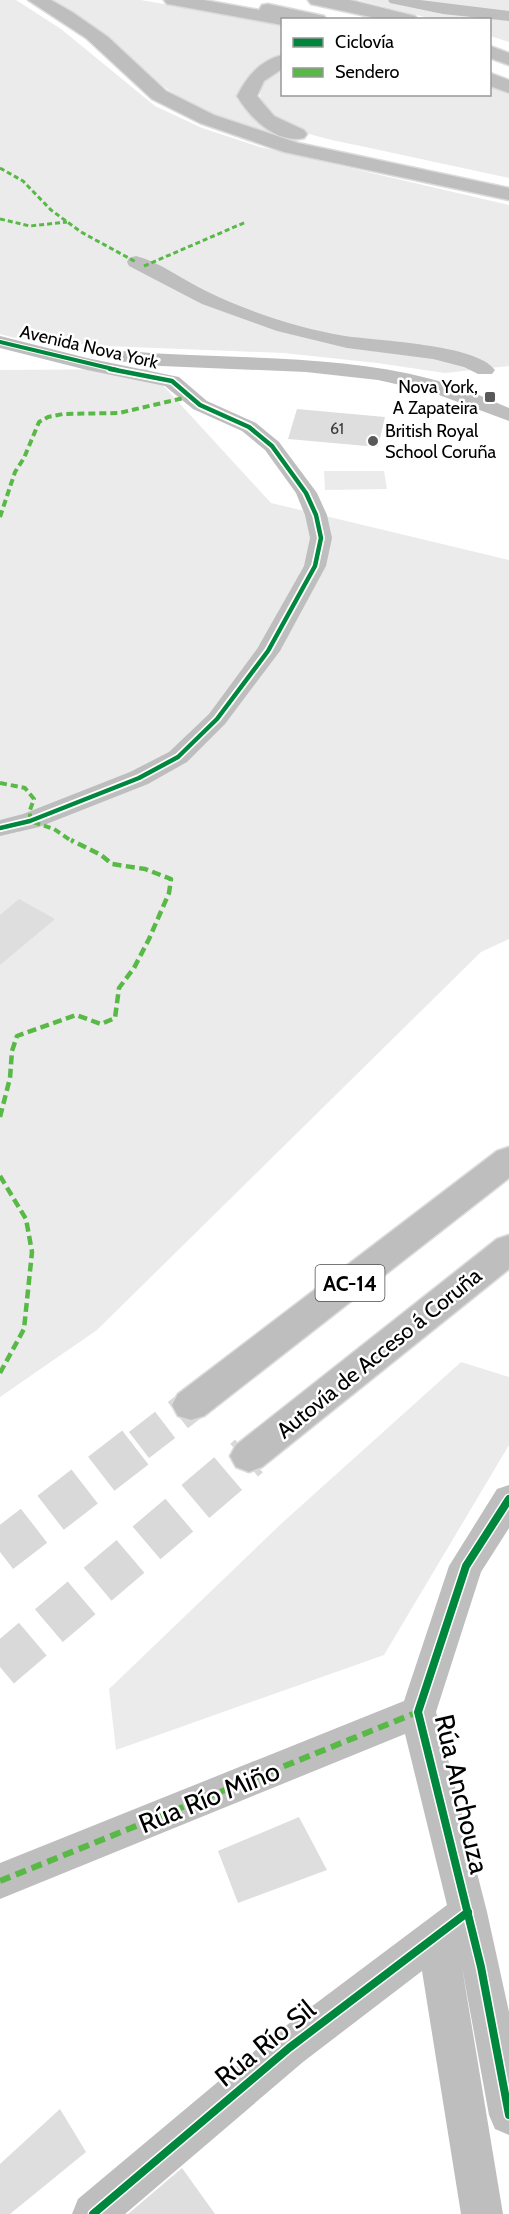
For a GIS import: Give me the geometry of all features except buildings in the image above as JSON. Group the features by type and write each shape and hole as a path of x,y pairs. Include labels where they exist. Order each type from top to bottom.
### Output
{"highway":[{"path":"38,0 79,25 164,98 205,120 268,141 509,194"},
{"path":"173,0 281,19"},
{"path":"219,0 308,18"},
{"path":"300,0 371,18"},
{"path":"317,0 336,2 402,18"},
{"path":"491,43 509,48"},
{"path":"491,53 509,59"},
{"path":"281,62 256,78 247,96 253,108 267,120 288,131 340,147 509,183"},
{"path":"491,69 509,77"},
{"path":"491,74 509,77"},
{"path":"491,80 509,87"},
{"name":"AC-14","path":"191,1405 509,1160"},
{"name":"Autovía de Acceso á Coruña","path":"249,1456 509,1249"}],"street":[{"path":"396,0 443,9 509,16"},
{"path":"136,262 209,300 331,339 386,349 437,354 474,362 485,370"},
{"name":"Avenida Nova York","path":"0,342 87,364 172,381 200,405 249,427 272,446 306,493 316,515 321,538 315,566 268,651 217,720 178,757 139,778 30,821 0,828"},
{"name":"Avenida Nova York","path":"0,342 130,358 284,365 373,374 449,390 506,414"},
{"name":"Rúa Anchouza","path":"509,1499 466,1566 418,1712 468,1912 509,2115"},
{"name":"Rúa Río Miño","path":"0,1881 418,1712"},
{"path":"468,1912 441,1969 482,2214"},
{"name":"Rúa Río Sil","path":"93,2214 289,2048 468,1912"}],"shaded area":[{"path":"0,0 16,0 61,29 155,106 202,128 260,147 509,205 509,366 445,373 284,353 106,346 15,338 0,334"},
{"path":"53,0 141,0 281,25 281,55 266,62 254,71 244,83 237,99 262,126 296,140 240,125 186,101 154,79 94,27"},
{"path":"359,0 509,0 509,42 491,36 491,18 428,18"},
{"path":"281,70 281,96 491,96 491,87 509,95 509,178 333,140 284,124 267,110 260,97 263,85"},
{"path":"148,369 271,503 509,560 509,939 481,952 97,1330 0,1397 0,370"},
{"path":"324,471 384,471 387,489 325,490"},
{"path":"461,1362 509,1377 509,1445 384,1655 116,1750 109,1689 282,1523"}],"tunnel":[{"path":"139,1445 191,1405"},
{"path":"0,1552 141,1443"},
{"path":"0,1667 249,1456"}],"marked path":[{"path":"0,168 23,181 51,210 81,232 136,262"},
{"path":"0,219 30,226 67,222"},
{"path":"144,266 246,222"},
{"path":"0,517 15,472 24,458 39,422 48,417 63,414 119,413 188,397"},
{"path":"0,783 25,788 34,799 30,810 30,821 54,829 75,843 101,855 112,864 145,869 171,879 169,893 149,939 134,968 119,988 115,1018 101,1024 76,1015 17,1036 12,1051 10,1078 0,1117"},
{"path":"0,1176 26,1219 32,1252 24,1329 0,1373"},
{"path":"0,1881 418,1712"}],"cycle path":[{"path":"0,342 87,364 172,381 200,405 249,427 272,446 306,493 316,515 321,538 315,566 268,651 217,719 178,757 139,778 30,821 0,828"},
{"path":"509,1499 466,1566 418,1712 481,1967 509,2115"},
{"path":"93,2214 289,2048 468,1912"}],"place":[{"name":"Nova York, A Zapateira","path":"490,397"},
{"name":"British Royal School Coruña","path":"373,441"}]}
